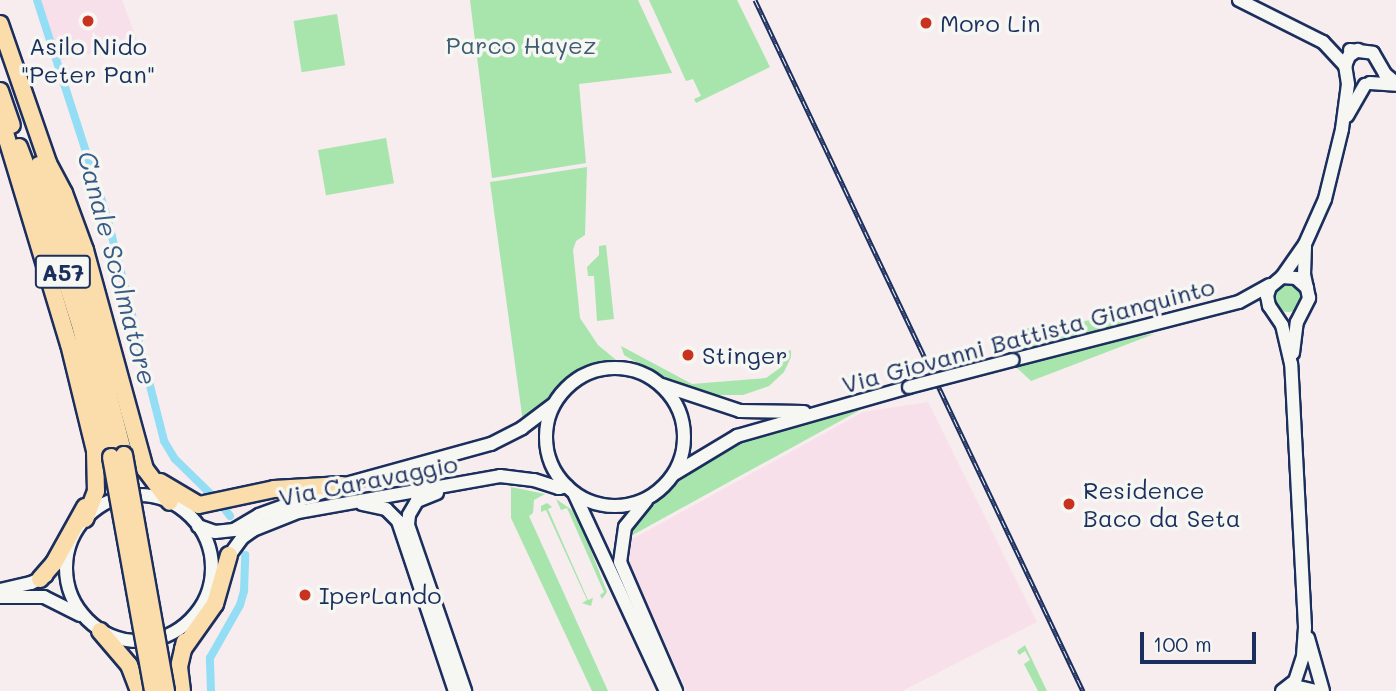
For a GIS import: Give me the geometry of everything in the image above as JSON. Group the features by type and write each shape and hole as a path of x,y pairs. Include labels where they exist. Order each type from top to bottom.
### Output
{"highway":[{"name":"A57","path":"0,24 48,163 64,193 85,250 143,461 151,479 170,502"},
{"name":"A57","path":"0,48 74,259 166,691"},
{"name":"A57","path":"0,91 81,328 118,456 153,691"},
{"name":"A57","path":"0,116 69,344 97,468 94,498 85,519"},
{"path":"143,461 162,484 193,503 208,504 274,489 341,485"},
{"name":"A57","path":"40,579 59,555 86,505 97,468"},
{"path":"183,649 215,604 229,555"},
{"path":"182,691 179,674 183,649 200,608"},
{"path":"100,631 129,665 139,691"}],"main road":[{"path":"1240,0 1323,42 1373,53 1396,84"},
{"path":"1323,42 1355,83 1396,84"},
{"path":"1346,71 1349,56 1358,50"},
{"path":"1368,84 1378,76 1381,66"},
{"name":"Via Giovanni Battista Gianquinto","path":"1239,302 1277,280 1305,244 1330,184 1342,129 1346,71"},
{"name":"Via Giovanni Battista Gianquinto","path":"1342,129 1353,101 1368,84"},
{"name":"Via Giovanni Battista Gianquinto","path":"1305,244 1303,269 1307,288"},
{"path":"1286,688 1295,681 1303,656 1305,627 1291,364 1286,335 1267,296 1277,280 1296,278 1307,288 1308,303 1297,322 1291,364"},
{"name":"Via Giovanni Battista Gianquinto","path":"673,474 727,440 843,405 1239,302 1257,302 1274,312"},
{"path":"1274,312 1289,318 1303,312"},
{"path":"666,691 570,489 554,470 546,439 549,418 558,399 579,379 607,369 636,372 655,381 673,400 683,424 683,450 673,474 649,497 625,527 620,562 676,691"},
{"name":"Via Giovanni Battista Gianquinto","path":"655,381 740,411 768,413 829,409"},
{"name":"Via Caravaggio","path":"198,526 206,530 227,532 259,515 341,485 491,444 532,422 558,399"},
{"name":"Via Caravaggio","path":"209,589 242,538 266,523 298,512 511,476 570,489"},
{"path":"464,691 410,534 408,520 413,506 424,497 477,480"},
{"path":"570,489 592,502 611,506 631,504 649,497"},
{"path":"0,589 16,591 53,599 100,631 127,640 151,640 179,629 200,608 209,589 211,556 198,526 170,502 148,496 125,497 103,505 85,519 57,567 40,579 16,591 0,599"},
{"path":"351,502 379,506 397,521 455,691"},
{"path":"71,542 67,580 74,601 86,619"},
{"path":"1305,627 1323,691"},
{"path":"1286,688 1316,691"}],"shaded area":[{"name":"Asilo Nido \"Peter Pan\"","path":"39,0 122,0 138,43 59,61"},
{"path":"928,402 1037,622 902,691 687,691 629,564 629,541 863,412"}],"green space":[{"name":"Parco Hayez","path":"470,0 638,0 672,73 579,84 586,163 492,178"},
{"path":"649,0 737,0 770,67 696,103 694,99 701,96 693,79 686,81"},
{"path":"337,14 345,65 302,72 294,21"},
{"path":"386,138 394,183 326,195 318,150"},
{"path":"587,167 585,235 576,241 573,250 580,318 598,345 621,364 597,366 581,371 523,422 490,182"},
{"path":"606,245 614,319 597,321 594,276 588,276 587,267 599,255 599,246"},
{"path":"1288,284 1298,288 1302,298 1298,308 1288,312 1278,308 1274,298 1278,288"},
{"path":"1146,313 1128,322 1012,352 1014,341 1022,329"},
{"path":"1154,334 1031,381 1016,367 1131,337"},
{"path":"621,346 692,384 766,378 780,368 786,352 791,350 791,357 784,372 769,386 743,395 717,395 669,382 624,355"},
{"path":"862,409 629,537 633,524 698,464 741,439"},
{"path":"511,487 545,494 534,500 533,513 529,516 608,691 592,691 511,518"},
{"path":"556,499 572,510 581,525 607,592 602,599 600,595 604,592 567,508 561,510"},
{"path":"547,503 552,507 548,509 588,600 593,598 591,606 582,603 587,600 546,510 541,512 541,506"},
{"path":"1025,645 1047,691 1038,691 1024,664 1030,660 1025,651 1019,655 1017,651"}],"waterway":[{"name":"Canale Scolmatore","path":"37,0 107,217 164,441 175,459 230,516"},
{"name":"Canale Scolmatore","path":"211,691 210,658 240,605 244,591 245,555"}],"railway":[{"path":"755,0 1083,691"}],"place":[{"name":"Asilo Nido \"Peter Pan\"","path":"88,21"},
{"name":"Moro Lin","path":"926,23"},
{"name":"Stinger","path":"688,355"},
{"name":"Residence Baco da Seta","path":"1069,504"},
{"name":"IperLando","path":"305,595"}]}
